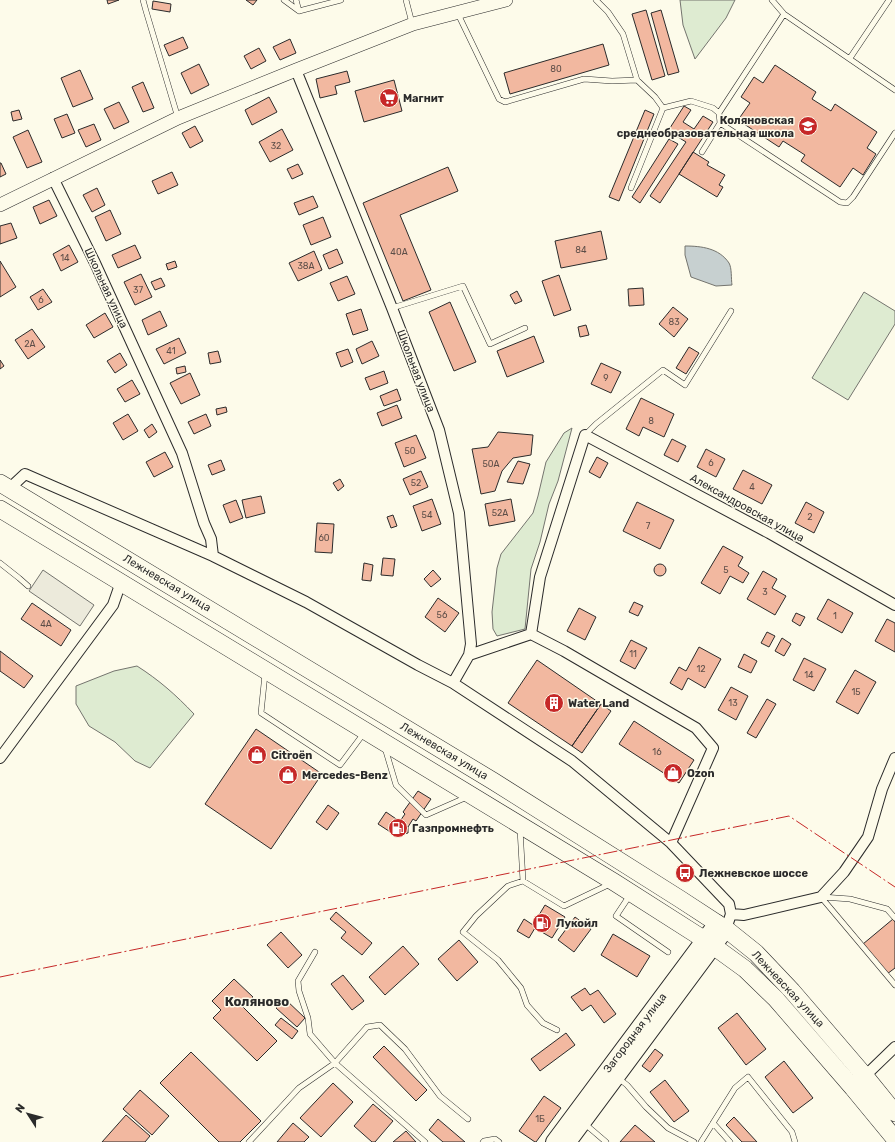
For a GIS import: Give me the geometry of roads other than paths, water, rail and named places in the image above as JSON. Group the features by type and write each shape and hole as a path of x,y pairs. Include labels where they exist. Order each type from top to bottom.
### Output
{"highway":[{"name":"Лежневская улица","path":"5,486 492,781 680,899 725,922 792,991 854,1062 895,1113"},
{"name":"Лежневская улица","path":"0,509 366,730 632,893 709,943 745,969 776,999 895,1139"}],"main road":[{"name":"Загородная улица","path":"554,1142 725,922"},
{"name":"Загородная улица","path":"570,1141 617,1077 709,943"}],"street":[{"path":"0,205 177,118 309,64 412,24 506,0"},
{"name":"Школьная улица","path":"296,70 392,308 439,430 459,513 470,644 469,655 453,683"},
{"name":"Школьная улица","path":"53,178 95,263 182,453 204,523 211,539 213,556"},
{"path":"531,634 540,577 585,435"},
{"name":"Александровская улица","path":"585,435 769,533 895,605"},
{"path":"5,486 25,474 213,556 306,602 453,683 572,761 671,843 729,904 725,922"},
{"path":"0,758 113,605 121,582"},
{"path":"469,655 531,634 564,651 696,728 713,748 671,843"},
{"path":"725,922 744,915 821,897 844,872 868,837 882,789 895,758"},
{"path":"865,1076 895,1047"}],"lane":[{"path":"143,0 177,118"},
{"path":"284,0 299,11"},
{"path":"296,0 299,11"},
{"path":"299,11 341,0"},
{"path":"406,0 412,24"},
{"path":"596,0 608,12 623,34 637,80 655,97 663,108"},
{"path":"772,0 784,14 895,90"},
{"path":"850,58 889,0"},
{"path":"458,13 499,99 505,102 584,79 612,81 637,80"},
{"path":"702,152 720,123 719,113 784,14"},
{"path":"663,108 691,101 713,108 719,113"},
{"path":"631,188 663,108"},
{"path":"720,123 840,202 847,203 853,197 895,133"},
{"path":"392,308 463,286 490,344 525,328"},
{"path":"585,435 596,424 662,370 685,385 731,311"},
{"path":"0,563 28,586"},
{"path":"265,670 261,713 340,765 366,730"},
{"path":"383,741 396,785 426,815 471,795"},
{"path":"519,824 524,881"},
{"path":"557,1030 543,1023 527,1005 521,988 498,960 463,932 476,916 508,886 524,881 564,906 614,882"},
{"path":"632,893 616,916 668,952"},
{"path":"821,897 850,899 887,909 895,918"},
{"path":"821,897 895,985"},
{"path":"315,952 298,981 299,991 308,1018 310,1034 335,1062 425,1142"},
{"path":"249,1142 299,1088 335,1062 367,1027 380,1025 405,1049 440,1096 468,1118"},
{"path":"617,1077 627,1085 646,1107 668,1128 694,1142"},
{"path":"701,1142 735,1088 748,1077 792,1132 795,1142"},
{"path":"582,1123 606,1142"},
{"path":"713,1123 730,1142"},
{"path":"483,1142 495,1139 499,1142"}],"place":[{"name":"Магнит","path":"389,98"},
{"name":"Коляновская среднеобразовательная школа","path":"808,126"},
{"name":"Water Land","path":"554,703"},
{"name":"Citroën","path":"257,755"},
{"name":"Ozon","path":"673,773"},
{"name":"Mercedes-Benz","path":"288,775"},
{"name":"Газпромнефть","path":"398,828"},
{"name":"Лежневское шоссе","path":"685,873"},
{"name":"Лукойл","path":"542,923"}],"district":[{"name":"Коляново","path":"257,1001"}]}
